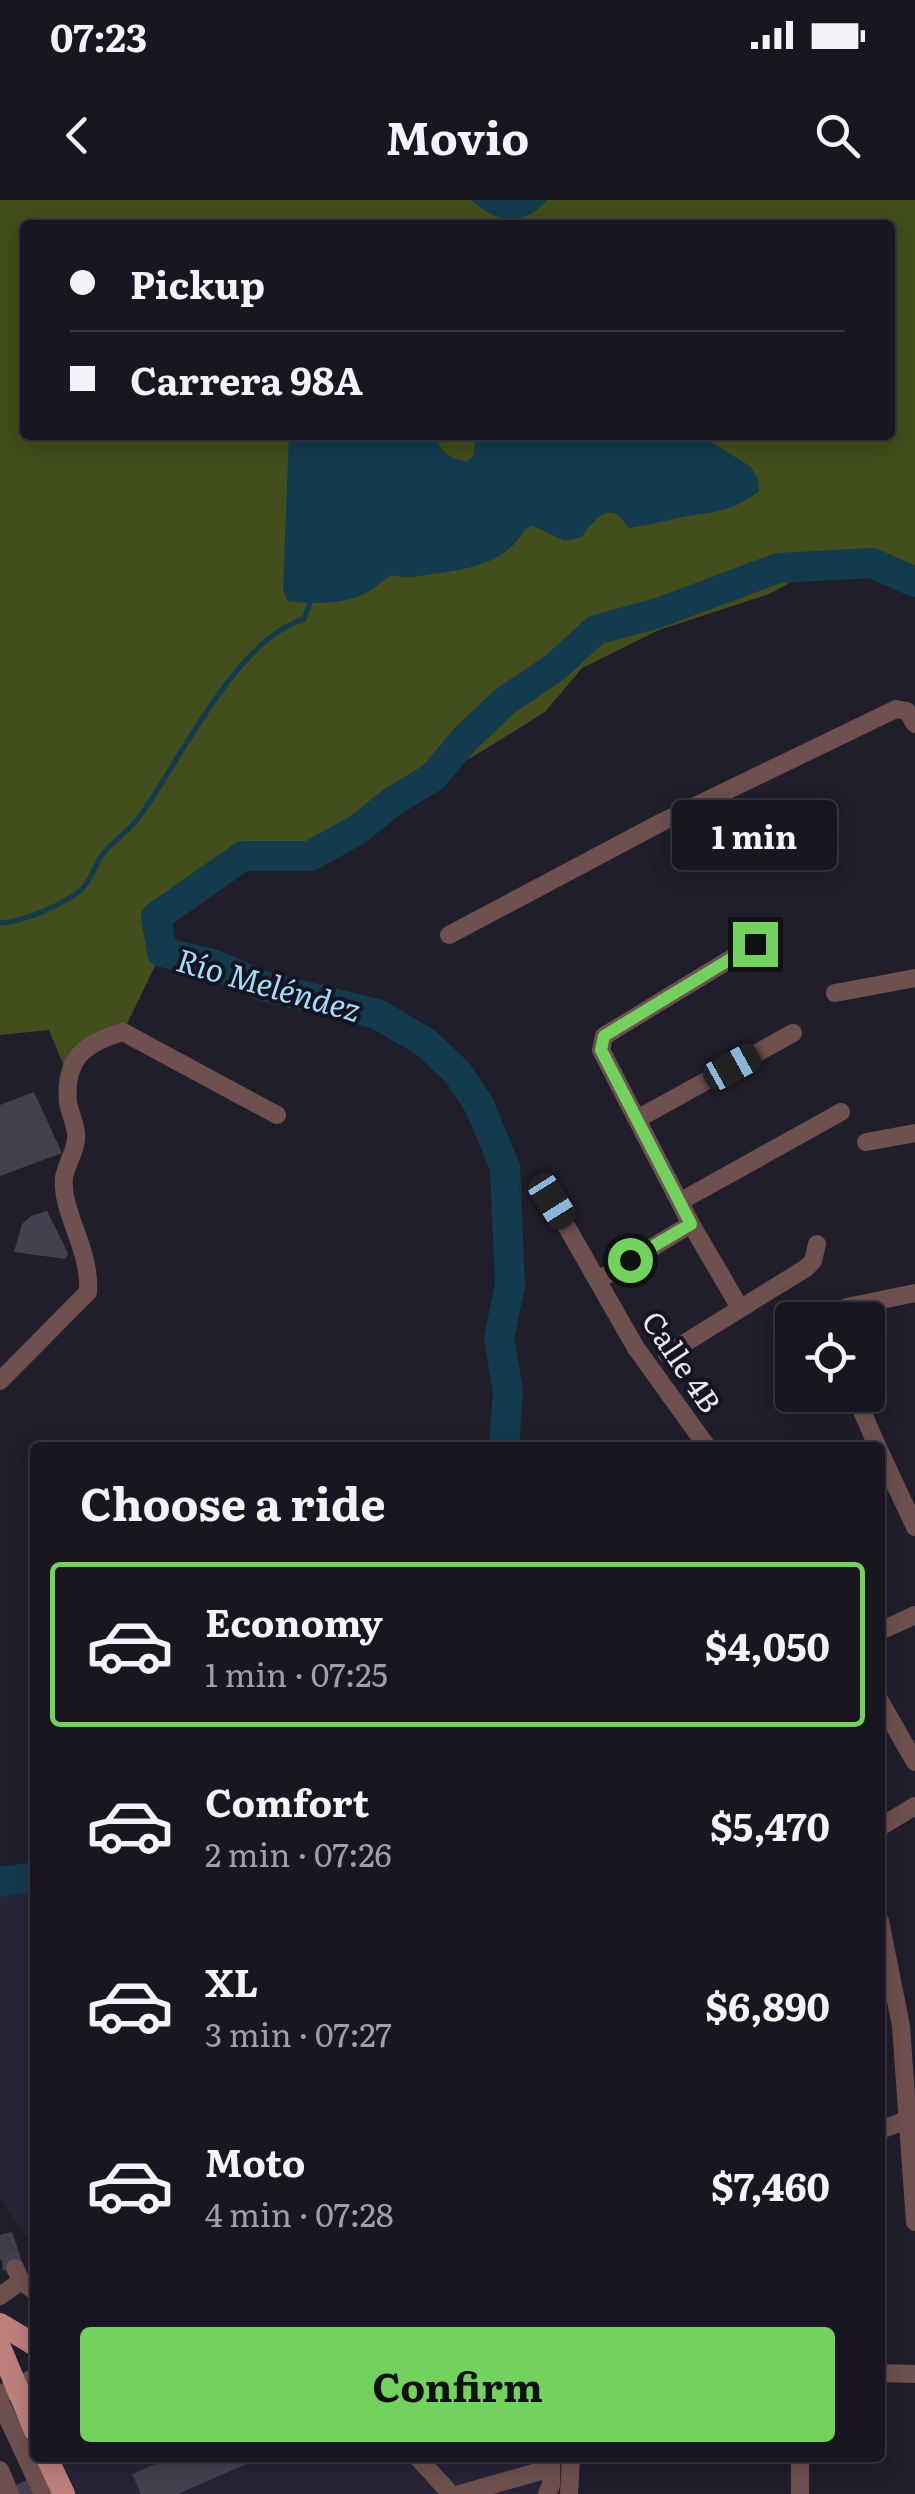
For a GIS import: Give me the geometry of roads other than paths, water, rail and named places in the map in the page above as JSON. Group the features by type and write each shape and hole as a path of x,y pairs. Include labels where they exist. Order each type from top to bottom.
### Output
{"main road":[{"path":"0,2324 30,2342"},
{"path":"0,2347 10,2387 30,2422"},
{"path":"48,2462 56,2491"},
{"path":"56,2462 56,2491"}],"street":[{"path":"449,935 680,814 896,709 911,718"},
{"path":"740,1308 691,1224 600,1042 755,944"},
{"path":"835,994 915,978"},
{"path":"0,1381 88,1292 90,1274 80,1235 67,1206 64,1176 77,1136 68,1106 68,1076 77,1057 95,1040 123,1032 278,1114"},
{"path":"639,1118 793,1033"},
{"path":"682,1201 841,1112"},
{"path":"866,1142 915,1134"},
{"name":"Calle 4B","path":"552,1201 636,1348 704,1442"},
{"path":"600,1279 691,1224"},
{"name":"Calle 4B","path":"667,1354 806,1268 813,1261 818,1244"},
{"path":"871,1302 915,1293"},
{"path":"862,1412 875,1442"},
{"path":"885,1463 915,1526"},
{"path":"885,1630 915,1615"},
{"path":"885,1711 915,1762"},
{"path":"885,1824 915,1806"},
{"path":"885,1944 902,2026 915,2222"},
{"path":"885,2128 907,2120"},
{"path":"0,2296 23,2280"},
{"path":"885,2373 915,2374"},
{"path":"10,2387 30,2432"},
{"path":"43,2462 56,2491"},
{"path":"428,2462 452,2494"},
{"path":"570,2494 571,2462"},
{"path":"800,2462 800,2494"},
{"path":"460,2494 551,2463 551,2490 547,2494"},
{"path":"0,2470 10,2494"}],"water":[{"path":"471,200 547,200 529,215 510,219 490,213"},
{"path":"289,440 437,440 446,454 467,461 474,456 475,440 708,440 751,467 758,479 759,491 726,509 630,528 618,515 607,513 597,518 582,537 565,541 533,526 525,529 508,550 485,563 412,577 392,575 364,594 346,600 287,601 283,590"}],"waterway":[{"name":"Río Meléndez","path":"504,1442 508,1391 499,1338 510,1285 505,1167 479,1105 458,1073 425,1042 377,1014 263,986 213,964 162,952 156,917 243,856 310,856 357,830 433,777 505,701 554,668 596,630 658,613 778,568 872,563 915,582"},
{"path":"0,923 40,913 81,889 102,855 140,816 232,676 279,631 304,619 310,603"},
{"name":"Río Meléndez","path":"0,1882 30,1878"}],"tunnel":[{"path":"0,2240 15,2268"}]}
